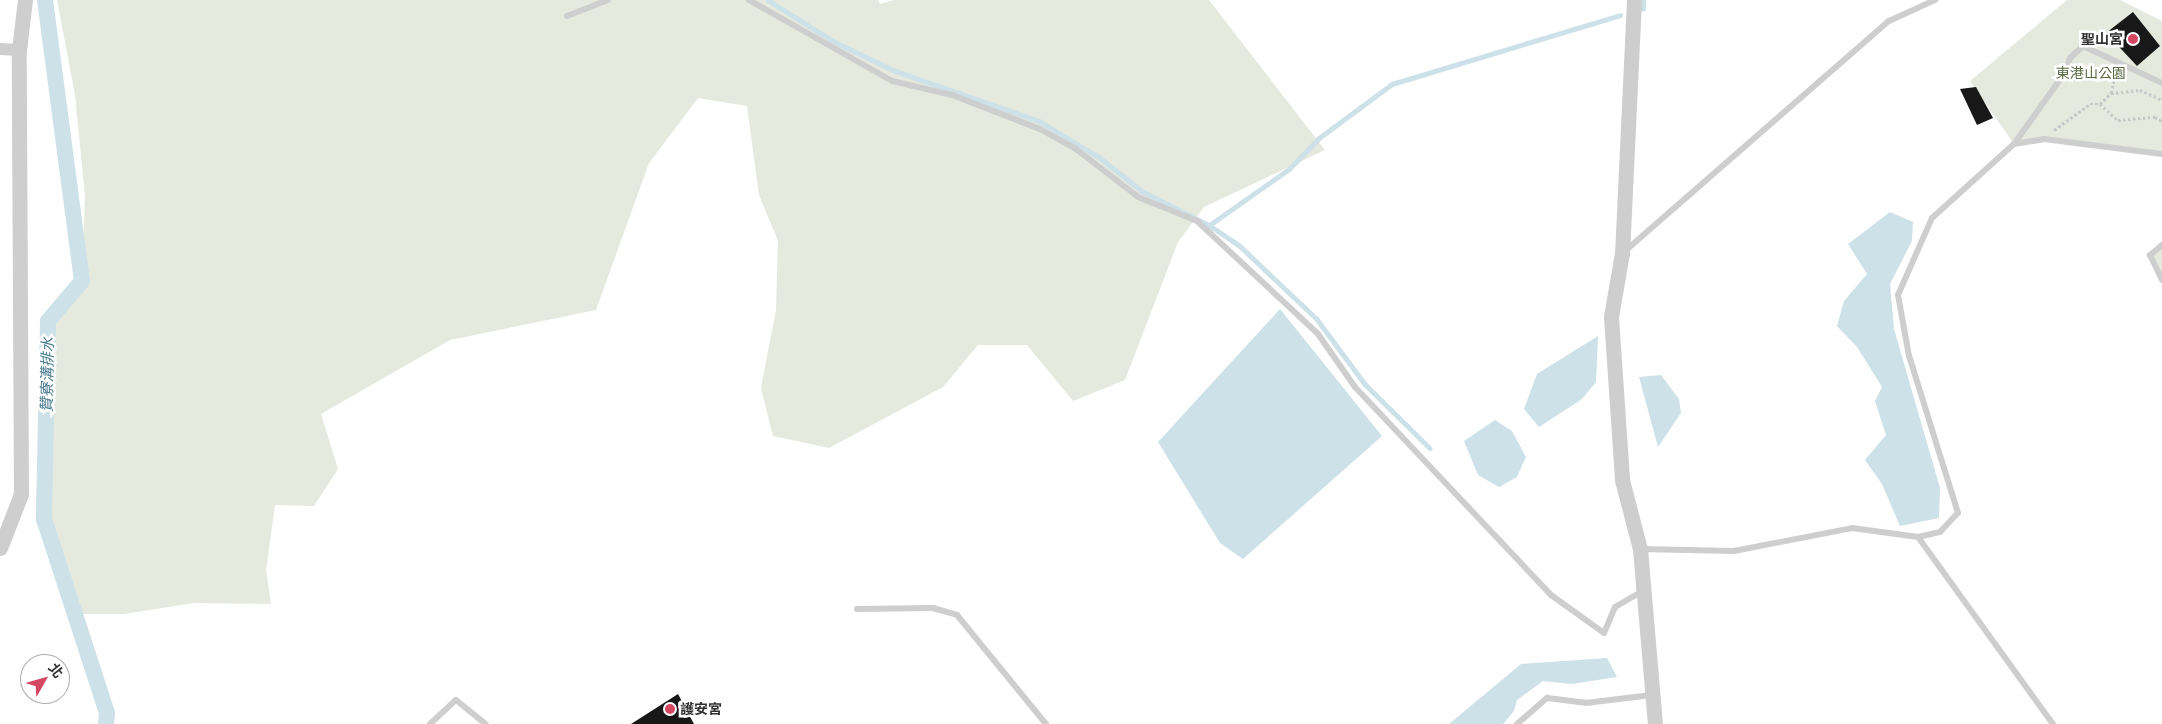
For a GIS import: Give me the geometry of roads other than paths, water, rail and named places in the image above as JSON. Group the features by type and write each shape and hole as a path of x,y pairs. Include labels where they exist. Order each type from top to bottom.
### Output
{"street":[{"path":"0,548 21,494 19,50 25,0"},
{"path":"1634,0 1622,253 1611,317 1622,480 1640,549 1641,592 1651,648 1655,724"},
{"path":"0,49 19,50"}],"lane":[{"path":"567,16 608,0"},
{"path":"749,0 892,81 952,95 1040,129 1076,149 1138,196 1197,221 1318,334 1355,387 1551,595 1604,633 1615,607 1641,592"},
{"path":"1622,253 1889,21 1934,0"},
{"path":"1640,549 1734,551 1852,528 1918,537 1940,532 1958,513 1909,356 1898,295 1932,218 2014,144 2064,74 2070,58 2083,46 2162,84"},
{"path":"2014,144 2044,139 2162,154"},
{"path":"2162,244 2150,255 2162,280"},
{"path":"1918,537 2053,724"},
{"path":"857,609 933,608 956,616 1046,724"},
{"path":"1517,724 1547,698 1586,704 1652,695"},
{"path":"430,724 456,700 486,724"}],"water":[{"path":"1890,212 1913,222 1912,241 1890,284 1894,329 1940,488 1939,518 1900,526 1882,484 1865,460 1886,435 1875,401 1882,387 1857,347 1837,326 1844,301 1867,274 1848,244"},
{"path":"1280,309 1382,436 1243,559 1220,543 1158,442"},
{"path":"1598,336 1596,382 1582,399 1539,427 1524,409 1537,374"},
{"path":"1661,375 1679,399 1681,413 1658,447 1639,377"},
{"path":"1495,420 1512,431 1526,457 1517,477 1499,487 1478,475 1464,441"},
{"path":"1607,658 1617,677 1572,684 1543,681 1517,700 1514,711 1503,724 1449,724 1521,664"}],"waterway":[{"name":"贊寮溝排水","path":"45,0 82,281 48,321 44,519 107,713 106,724"},
{"path":"768,0 833,41 895,71 1039,121 1099,157 1142,191 1209,225 1240,246 1317,319 1365,384 1430,448"},
{"path":"1643,0 1643,9"},
{"path":"1208,226 1289,169 1319,138 1392,84 1620,15"}],"place":[{"name":"聖山宮","path":"2133,39"},
{"name":"護安宮","path":"670,709"}],"park label":[{"name":"東港山公園","path":"2091,73"}]}
